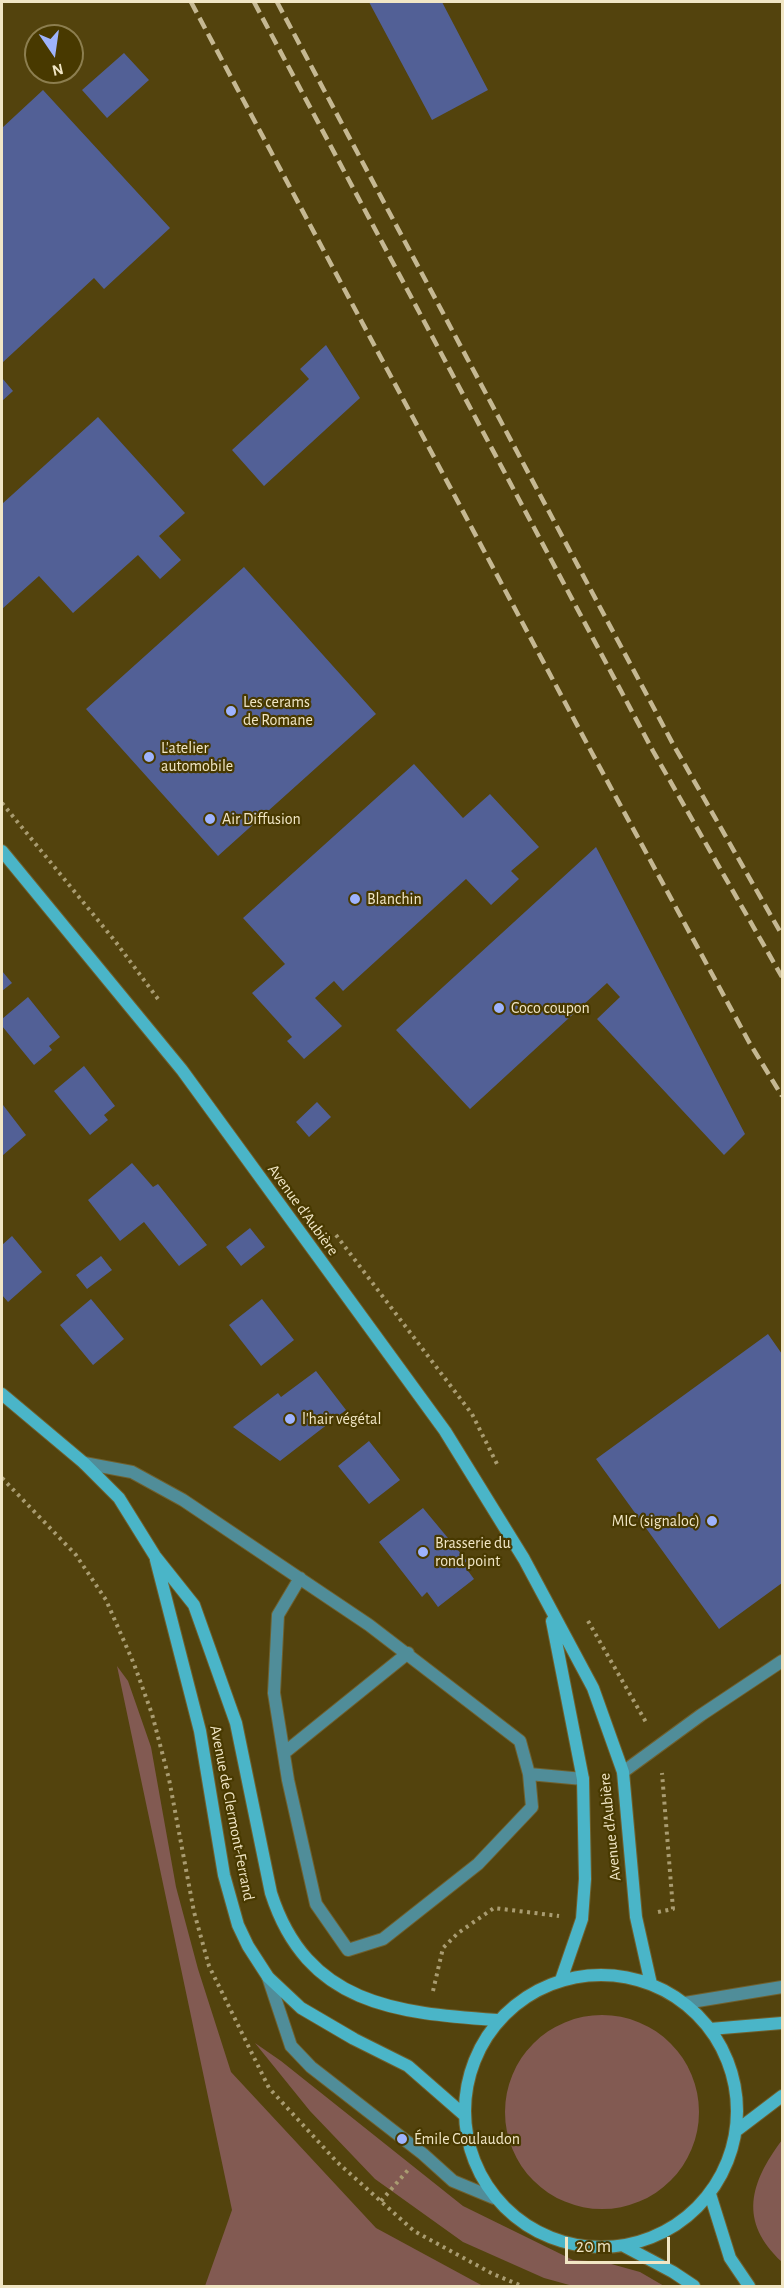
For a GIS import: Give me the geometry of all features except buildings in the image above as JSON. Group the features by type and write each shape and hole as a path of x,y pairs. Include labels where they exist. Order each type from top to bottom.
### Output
{"main road":[{"name":"Avenue d'Aubière","path":"2,851 182,1070 445,1431 524,1558 593,1688 623,1772 636,1917 651,1984"},
{"name":"Avenue de Clermont-Ferrand","path":"2,1394 84,1463 119,1498 155,1556 194,1605 213,1652 236,1723 271,1893 279,1918 291,1940 313,1965 350,1992 387,2008 428,2015 497,2020"},
{"name":"Avenue de Clermont-Ferrand","path":"155,1556 200,1731 229,1894 238,1925 268,1977 284,1994 319,2020 408,2066 463,2114"},
{"name":"Avenue d'Aubière","path":"550,1608 583,1779 585,1879 582,1919 561,1980"},
{"path":"606,1974 629,1977 651,1984 685,2003 710,2029 724,2052 733,2077 737,2104 736,2131 727,2164 710,2194 692,2213 671,2228 648,2239 624,2246 576,2246 531,2229 494,2198 471,2159 463,2114 471,2064 497,2020 526,1995 561,1980 606,1974"},
{"path":"710,2029 783,2023"},
{"path":"736,2131 783,2096"},
{"path":"710,2194 730,2258 749,2286"},
{"path":"624,2246 694,2286"}],"lane":[{"name":"Avenue de Clermont-Ferrand","path":"84,1463 132,1472 183,1500 408,1653 520,1742 529,1774 532,1807 478,1864 383,1939 348,1950 316,1904 284,1753"},
{"path":"300,1578 278,1615 274,1693 284,1753 408,1653"},
{"path":"623,1772 701,1715 783,1661"},
{"path":"529,1774 583,1779"},
{"path":"268,1977 291,2046 311,2067 423,2154 453,2181 494,2198"},
{"path":"685,2003 783,1987"}],"path":[{"path":"2,803 39,848"},
{"path":"2,1478 76,1555 106,1600 134,1664 152,1714 169,1779 194,1912 209,1966 269,2088 337,2162 414,2231 493,2274 522,2286"}],"shaded area":[{"path":"117,1666 128,1681 151,1747 176,1887 198,1969 231,2072 376,2228 483,2286 205,2286 232,2210"},
{"path":"602,2015 621,2017 648,2027 663,2037 677,2051 691,2075 697,2093 699,2112 697,2131 687,2158 677,2173 663,2187 639,2201 621,2207 602,2209 583,2207 556,2197 541,2187 527,2173 513,2149 507,2131 505,2112 507,2093 517,2066 527,2051 541,2037 565,2023 583,2017"},
{"path":"255,2043 281,2061 463,2206 573,2260 604,2262 640,2272 664,2286 573,2286 544,2278 463,2242 375,2179 310,2111"},
{"path":"782,2140 782,2262 768,2247 759,2232 754,2217 754,2202 756,2187 762,2171"}],"railway":[{"path":"191,2 592,753 749,1042 782,1096"},
{"path":"254,2 653,751 782,977"},
{"path":"277,2 673,744 782,935"}],"place":[{"name":"Les cerams de Romane","path":"231,711"},
{"name":"L'atelier automobile","path":"149,757"},
{"name":"Air Diffusion","path":"210,819"},
{"name":"Blanchin","path":"355,899"},
{"name":"Coco coupon","path":"499,1008"},
{"name":"l'hair végétal","path":"290,1419"},
{"name":"MIC (signaloc)","path":"712,1521"},
{"name":"Brasserie du rond point","path":"423,1552"},
{"name":"Émile Coulaudon","path":"402,2139"}]}
